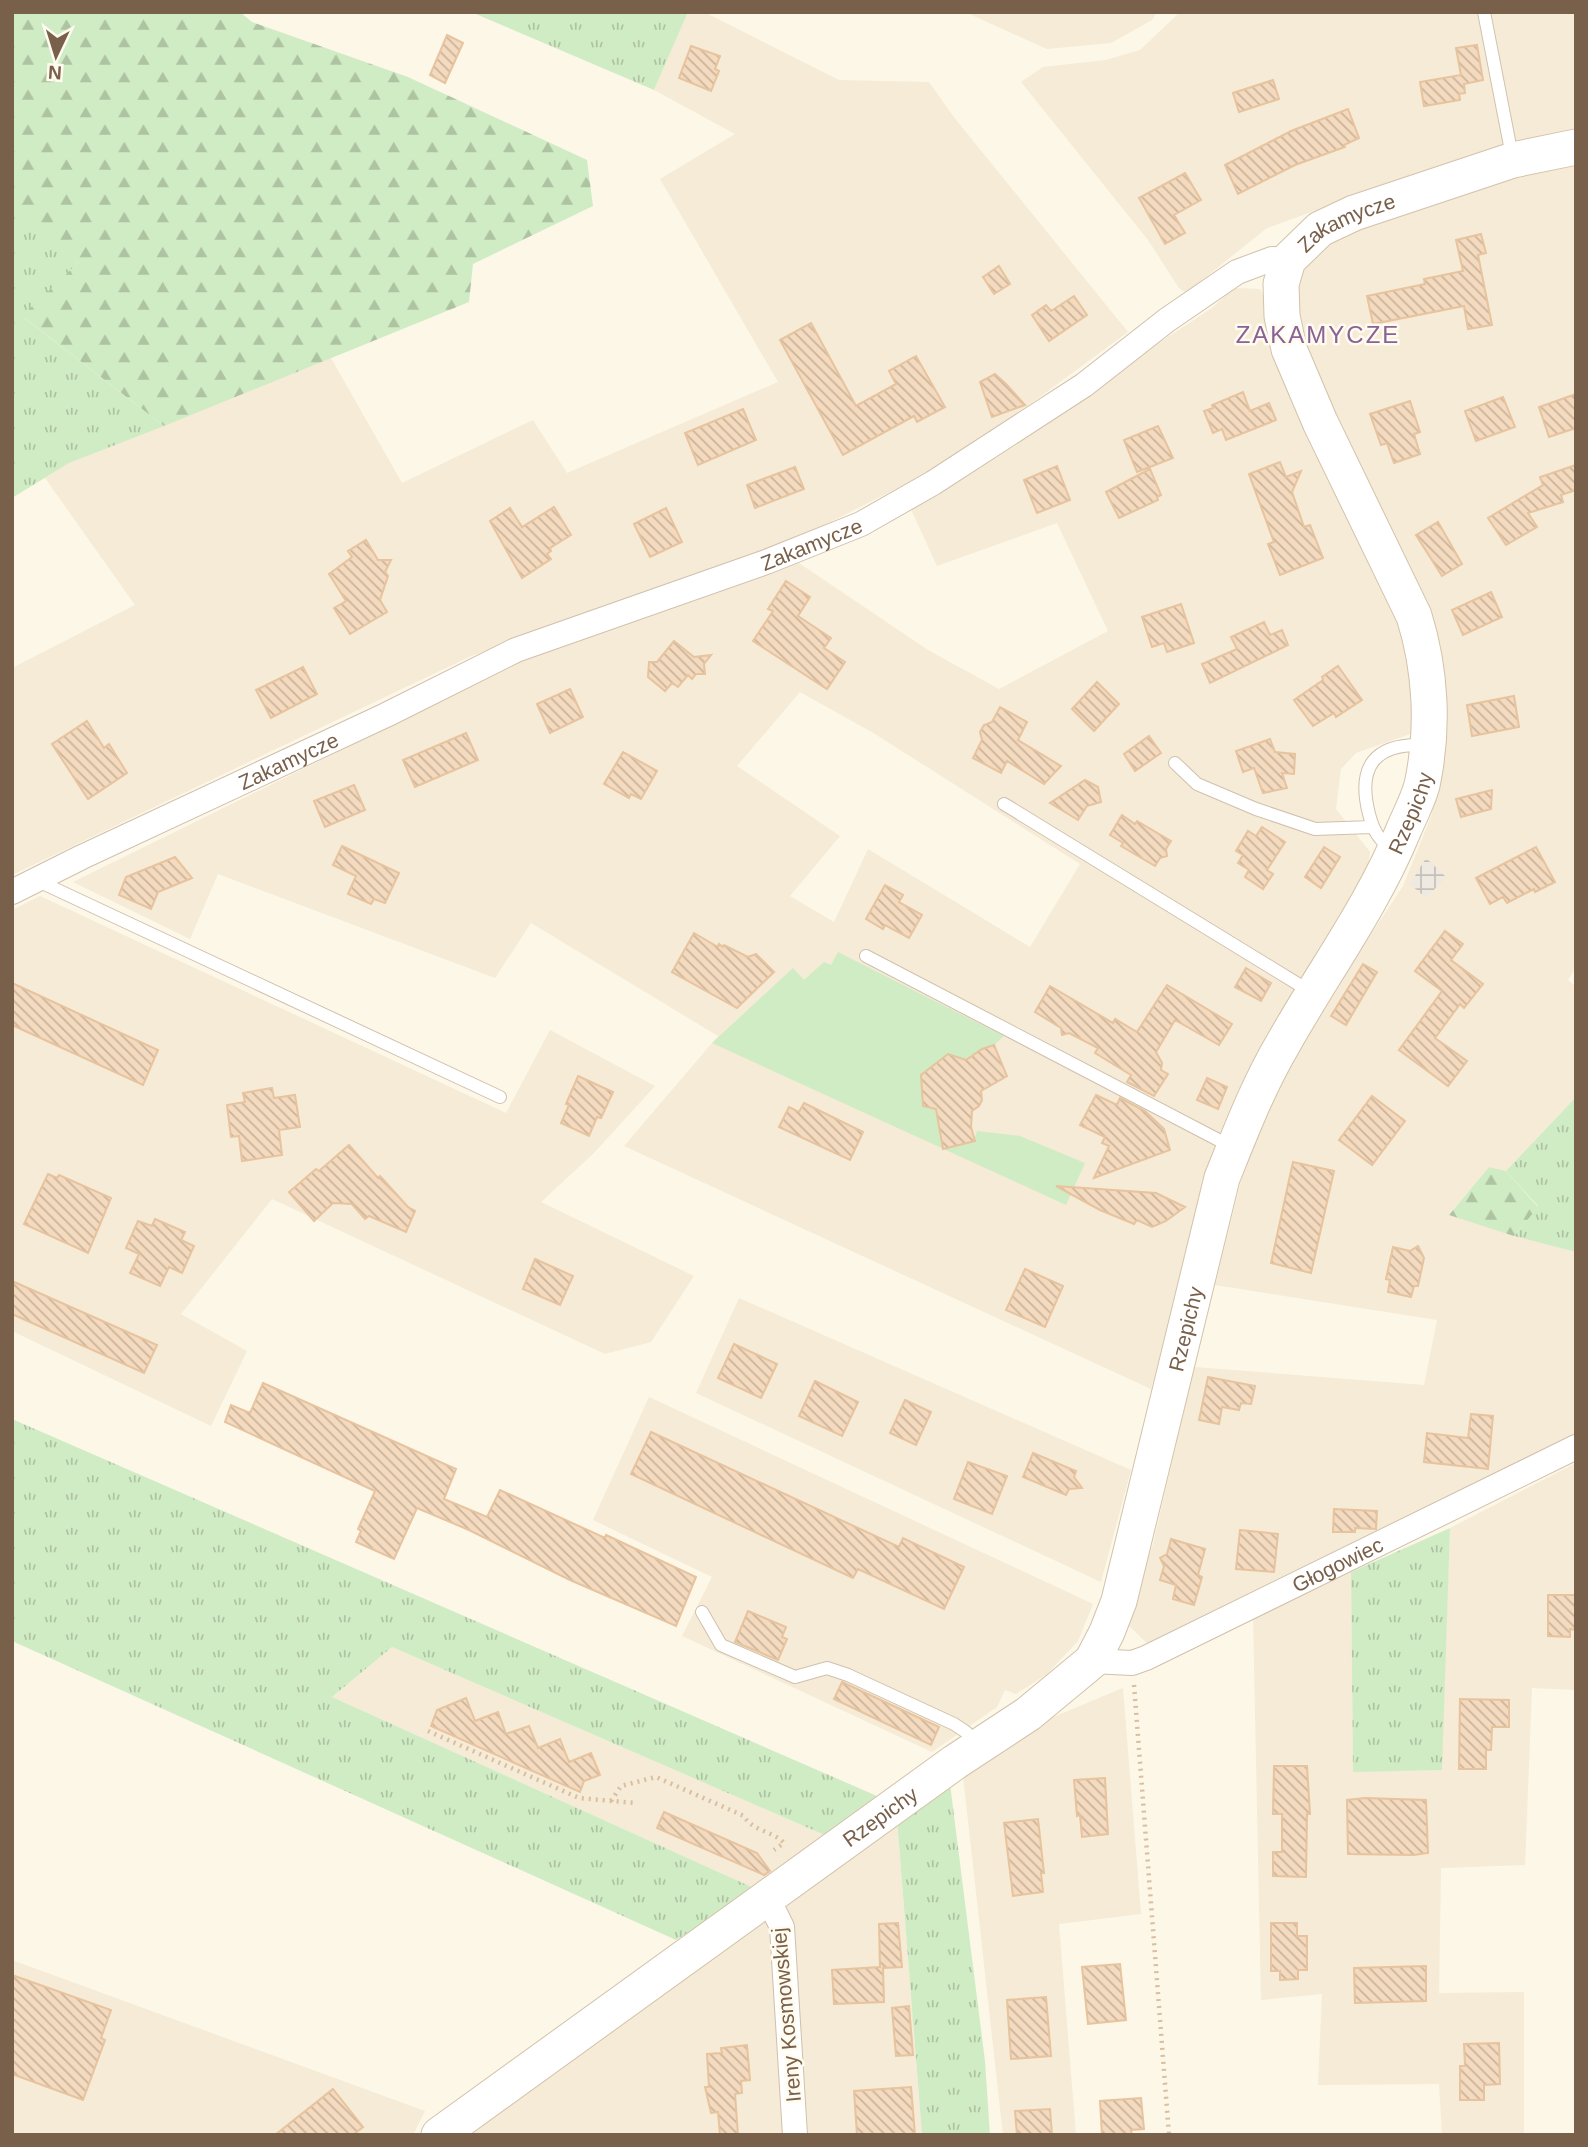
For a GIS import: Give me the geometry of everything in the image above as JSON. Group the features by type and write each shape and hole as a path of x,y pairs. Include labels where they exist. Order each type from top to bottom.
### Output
{"street":[{"name":"Zakamycze","path":"12,892 386,715 516,650 766,562 861,524 933,483 1084,385 1167,320 1237,272 1272,259 1288,260 1320,229 1354,213 1513,160 1576,147"},
{"name":"Rzepichy","path":"439,2135 767,1897 1028,1714 1093,1661 1107,1632 1119,1601 1222,1178 1255,1095 1380,881 1384,839 1421,787 1428,745 1427,674 1414,616 1320,422 1289,349 1282,316 1281,284 1288,260"},
{"name":"Głogowiec","path":"1093,1661 1132,1663 1177,1644 1576,1447"},
{"name":"Ireny Kosmowskiej","path":"767,1897 782,1927 795,2135"}],"lane":[{"path":"1484,12 1513,160"},
{"path":"1175,763 1197,784 1256,809 1315,829 1384,839 1364,788 1365,776 1374,758 1401,745 1428,745"},
{"path":"1004,804 1313,994"},
{"path":"36,880 500,1097"},
{"path":"866,956 1234,1148"},
{"path":"702,1612 721,1645 795,1677 827,1668 848,1675 954,1724 979,1746"}],"path":[{"path":"1132,1663 1168,2135"},
{"path":"428,1731 579,1798 635,1803"},
{"path":"611,1801 621,1786 656,1777 744,1816 748,1824 776,1836 785,1843 774,1850"}],"shaded area":[{"path":"688,12 704,12 839,80 929,82 953,116 1128,332 954,460 820,527 640,599 471,656 12,875 12,668 135,605 45,478 69,463 331,358 402,483 533,420 567,473 778,382 660,179 735,134 654,90"},
{"path":"965,12 1157,12 1152,20 1111,43 1047,49"},
{"path":"1180,12 1576,12 1576,133 1399,180 1267,228 1186,293 1179,288 1148,240 1021,82 1043,67 1106,60 1140,50"},
{"path":"1576,164 1576,967 1568,980 1576,987 1576,1097 1506,1171 1489,1167 1449,1215 1576,1252 1576,1436 1152,1648 1125,1622 1153,1544 1194,1367 1424,1385 1437,1320 1215,1285 1250,1145 1301,1040 1403,886 1432,814 1441,738 1441,645 1315,378 1296,298 1302,268 1322,245 1447,190"},
{"path":"1234,288 1260,289 1267,303 1412,643 1416,732 1356,753 1341,769 1336,809 1370,852 1367,874 1213,1162 1151,1389 624,1146 718,1036 531,923 495,978 218,874 190,939 73,882 537,654 793,559 928,650 999,689 1108,631 1057,523 937,566 910,507 1212,308","holes":["800,692 875,734 1080,864 1030,947 868,849 834,922 790,896 840,836 737,766"]},
{"path":"1426,858 1446,877 1426,898 1410,884"},
{"path":"40,896 506,1113 550,1030 655,1086 593,1154 541,1202 694,1276 651,1342 605,1354 272,1199 181,1314 247,1351 211,1426 12,1331 12,910"},
{"path":"739,1298 1131,1470 1101,1582 696,1393"},
{"path":"649,1397 1093,1604 1078,1641 1047,1674 1016,1694 1005,1690 997,1707 932,1752 682,1636 712,1577 593,1520"},
{"path":"1576,1463 1576,1690 1532,1688 1525,1865 1441,1868 1439,1993 1524,1992 1524,2135 1442,2135 1439,2084 1318,2085 1322,1994 1261,2000 1253,1616 1351,1572 1353,1771 1441,1770 1450,1528"},
{"path":"392,1647 829,1837 756,1889 332,1697"},
{"path":"1123,1688 1141,1914 1059,1924 1076,2135 1003,2135 963,1776 1034,1725"},
{"path":"897,1819 922,2135 453,2135"},
{"path":"12,1960 425,2111 413,2135 12,2135"}],"green space":[{"path":"12,12 240,12 252,22 408,77 587,160 593,206 473,264 469,302 164,426 22,316 78,263 12,206"},
{"path":"471,12 688,12 654,90"},
{"path":"12,204 78,263 23,317 164,426 69,463 12,498"},
{"path":"838,952 1004,1036 962,1064 939,1110 974,1141 977,1131 1020,1136 1085,1163 1066,1205 712,1043 793,968 804,980 824,962 831,965"},
{"path":"1576,1097 1576,1252 1514,1236 1538,1206 1506,1171"},
{"path":"1489,1167 1506,1171 1538,1207 1514,1236 1449,1215"},
{"path":"12,1419 877,1796 829,1837 392,1647 332,1697 756,1889 676,1940 12,1641"},
{"path":"1450,1528 1442,1770 1353,1772 1351,1572"},
{"path":"950,1784 985,2061 990,2135 922,2135 897,1819"}],"building":[{"path":"447,35 463,43 445,83 430,75"},
{"path":"1477,45 1483,80 1464,84 1465,93 1459,94 1460,100 1424,106 1420,82 1461,75 1456,48"},
{"path":"691,46 720,56 715,69 719,71 711,91 679,78"},
{"path":"1273,80 1279,99 1239,112 1233,93"},
{"path":"1348,109 1359,138 1344,145 1345,147 1295,165 1238,194 1225,165 1291,131"},
{"path":"1185,173 1201,200 1174,215 1185,233 1165,244 1139,198"},
{"path":"1481,234 1486,253 1478,255 1492,325 1468,329 1464,306 1373,324 1367,296 1425,284 1424,279 1463,271 1456,240"},
{"path":"999,266 1010,284 994,294 983,277"},
{"path":"1074,296 1087,315 1049,341 1032,315 1046,305 1051,311"},
{"path":"811,323 856,406 896,384 889,371 916,356 945,407 917,422 914,416 843,455 780,340"},
{"path":"995,374 1025,405 992,417 980,382"},
{"path":"1243,392 1250,411 1269,403 1276,420 1226,440 1222,429 1213,433 1204,411"},
{"path":"1576,394 1576,428 1549,437 1539,407"},
{"path":"1503,397 1515,427 1476,441 1465,411"},
{"path":"1410,401 1420,432 1414,434 1420,454 1394,463 1387,443 1381,445 1370,414"},
{"path":"743,409 756,440 698,465 685,433"},
{"path":"1158,426 1173,458 1137,472 1124,440"},
{"path":"1280,462 1286,477 1301,471 1292,492 1304,527 1310,525 1323,558 1280,575 1268,544 1274,542 1249,474"},
{"path":"1576,465 1576,490 1561,495 1563,502 1528,513 1537,527 1506,545 1488,518 1543,485 1540,477"},
{"path":"1057,466 1070,500 1037,513 1024,480"},
{"path":"795,467 804,489 755,508 747,485"},
{"path":"1150,469 1161,495 1157,497 1158,500 1119,518 1106,492"},
{"path":"554,507 571,535 550,548 551,551 547,554 551,559 522,578 490,521 510,508 522,527"},
{"path":"666,508 682,542 650,557 634,524"},
{"path":"1438,522 1462,564 1442,576 1416,535"},
{"path":"366,540 378,560 391,560 385,572 388,576 380,600 387,612 350,634 334,608 346,601 329,574 352,557 348,551"},
{"path":"786,581 810,597 798,616 831,638 824,648 845,662 827,689 753,641 773,611 768,609"},
{"path":"1491,592 1502,617 1463,635 1452,610"},
{"path":"1181,604 1194,643 1167,652 1164,643 1152,647 1142,617"},
{"path":"1264,622 1270,635 1282,630 1288,645 1210,683 1202,664 1237,649 1231,637"},
{"path":"674,641 694,657 711,655 704,664 705,674 696,674 692,679 688,675 678,687 672,683 665,691 648,677 649,662 657,662"},
{"path":"1338,666 1362,700 1336,717 1334,713 1313,726 1294,700"},
{"path":"303,667 317,694 271,718 256,690"},
{"path":"1097,682 1119,704 1094,731 1072,709"},
{"path":"570,689 583,717 550,733 537,704"},
{"path":"1514,696 1519,727 1472,736 1467,705"},
{"path":"1000,707 1027,722 1018,740 1061,766 1044,784 1007,761 1001,773 973,758 982,740 980,732 984,725 992,722"},
{"path":"87,721 104,748 109,744 127,773 88,799 52,744"},
{"path":"466,733 478,760 415,787 403,760"},
{"path":"1149,736 1161,753 1135,771 1124,754"},
{"path":"1270,739 1275,752 1295,754 1294,774 1282,773 1287,788 1263,793 1254,768 1243,772 1236,751"},
{"path":"623,752 657,771 641,799 631,794 629,798 604,784"},
{"path":"1085,780 1098,787 1101,802 1087,806 1078,820 1050,803"},
{"path":"354,785 365,810 325,827 314,801"},
{"path":"1492,790 1491,809 1461,817 1456,799"},
{"path":"1122,815 1171,841 1166,849 1167,856 1160,858 1155,866 1121,846 1123,843 1110,835"},
{"path":"1262,827 1285,842 1267,870 1273,874 1263,889 1245,877 1249,870 1238,863 1243,855 1236,851 1248,831 1256,836"},
{"path":"342,846 399,873 385,903 374,899 371,904 348,894 356,876 333,865"},
{"path":"1324,847 1340,857 1321,888 1305,877"},
{"path":"1536,847 1555,882 1507,903 1503,897 1490,904 1476,878"},
{"path":"175,857 192,878 158,892 151,909 119,895 126,877"},
{"path":"885,885 903,895 899,902 922,915 909,938 885,925 883,929 866,919"},
{"path":"1445,931 1463,944 1451,960 1483,984 1464,1008 1460,1004 1435,1038 1467,1061 1448,1086 1399,1050 1442,991 1415,971"},
{"path":"694,933 718,947 719,944 723,947 724,945 748,957 756,954 774,972 737,1008 672,972"},
{"path":"1363,964 1377,972 1346,1025 1331,1016"},
{"path":"1246,968 1271,983 1261,1001 1235,987"},
{"path":"12,983 158,1050 143,1085 12,1025"},
{"path":"1167,985 1232,1024 1219,1045 1175,1020 1156,1052 1162,1063 1161,1070 1168,1074 1154,1096 1127,1082 1131,1075 1095,1053 1098,1048 1069,1033 1062,1035 1061,1028 1035,1012 1050,986 1113,1023 1115,1019 1137,1032"},
{"path":"994,1045 1007,1076 981,1091 982,1100 972,1111 971,1127 975,1141 943,1149 936,1109 923,1106 921,1075 948,1054 966,1060 982,1049"},
{"path":"578,1076 613,1092 589,1136 561,1123"},
{"path":"1207,1078 1227,1087 1218,1109 1197,1100"},
{"path":"272,1088 274,1098 295,1095 300,1127 279,1130 282,1155 242,1161 239,1136 231,1137 227,1105 245,1102 243,1093"},
{"path":"1096,1095 1117,1105 1120,1098 1145,1111 1164,1129 1170,1150 1094,1178 1109,1146 1102,1143 1105,1137 1080,1125"},
{"path":"1372,1096 1405,1121 1372,1165 1339,1140"},
{"path":"804,1103 863,1132 850,1160 779,1127 789,1107 799,1112"},
{"path":"349,1145 378,1178 380,1176 408,1207 415,1211 406,1232 369,1216 365,1219 352,1204 333,1203 314,1221 289,1192"},
{"path":"1293,1162 1334,1171 1311,1273 1271,1263"},
{"path":"48,1174 57,1178 59,1175 111,1198 88,1253 24,1224"},
{"path":"1056,1186 1156,1193 1185,1207 1166,1221 1152,1227 1137,1220 1134,1224 1100,1210"},
{"path":"155,1219 185,1232 181,1240 194,1246 182,1273 169,1267 160,1286 130,1273 139,1254 126,1248 138,1221 152,1226"},
{"path":"1418,1246 1424,1258 1418,1286 1414,1286 1411,1297 1388,1292 1390,1280 1386,1279 1393,1247 1410,1251"},
{"path":"535,1259 573,1276 560,1305 523,1289"},
{"path":"1025,1269 1063,1286 1045,1327 1006,1310"},
{"path":"12,1281 157,1345 144,1373 12,1314"},
{"path":"734,1344 777,1364 761,1398 718,1378"},
{"path":"1208,1377 1255,1386 1251,1404 1241,1403 1239,1410 1222,1407 1219,1424 1199,1420"},
{"path":"815,1381 858,1402 842,1436 799,1416"},
{"path":"263,1383 456,1469 444,1499 487,1517 500,1490 696,1577 676,1626 417,1508 394,1559 356,1542 361,1531 358,1529 375,1491 225,1422 231,1405 250,1413"},
{"path":"905,1400 931,1412 916,1445 890,1433"},
{"path":"1471,1414 1493,1416 1488,1469 1424,1462 1427,1433 1468,1438"},
{"path":"651,1432 899,1547 903,1538 964,1567 944,1609 858,1569 853,1578 631,1474"},
{"path":"1033,1453 1076,1471 1074,1477 1082,1488 1069,1489 1066,1495 1023,1477"},
{"path":"968,1462 1007,1476 992,1514 954,1499"},
{"path":"1334,1509 1377,1511 1376,1529 1355,1528 1355,1532 1333,1532"},
{"path":"1240,1530 1278,1534 1274,1572 1236,1569"},
{"path":"1171,1539 1205,1549 1198,1575 1202,1577 1194,1605 1173,1599 1176,1585 1160,1580 1164,1566 1160,1558 1167,1554"},
{"path":"1548,1595 1576,1595 1576,1630 1570,1629 1570,1637 1548,1636"},
{"path":"748,1611 786,1627 782,1637 787,1639 778,1660 735,1642"},
{"path":"842,1682 939,1727 931,1745 834,1699"},
{"path":"466,1698 475,1721 498,1712 506,1734 529,1726 538,1748 560,1739 569,1762 591,1753 600,1775 584,1781 580,1792 431,1726 437,1710"},
{"path":"1460,1699 1509,1700 1509,1727 1492,1727 1491,1750 1486,1750 1486,1769 1459,1769"},
{"path":"1274,1766 1307,1766 1310,1814 1307,1814 1306,1877 1273,1876 1273,1852 1282,1852 1282,1814 1273,1814"},
{"path":"1105,1778 1108,1834 1082,1837 1074,1780"},
{"path":"1347,1800 1426,1800 1428,1853 1348,1854"},
{"path":"664,1812 757,1853 770,1871 764,1875 657,1828"},
{"path":"1038,1819 1044,1873 1041,1873 1043,1892 1013,1896 1004,1823"},
{"path":"898,1923 902,1967 883,1968 884,2002 834,2004 832,1970 880,1967 879,1924"},
{"path":"1271,1923 1297,1923 1297,1936 1307,1936 1307,1970 1298,1970 1298,1979 1280,1980 1280,1971 1271,1971"},
{"path":"1120,1964 1126,2020 1088,2024 1082,1967"},
{"path":"1426,1966 1426,2001 1355,2003 1354,1968"},
{"path":"12,1975 111,2010 101,2038 105,2040 83,2100 12,2074"},
{"path":"1046,1997 1051,2056 1011,2059 1007,2000"},
{"path":"909,2006 913,2055 896,2056 892,2008"},
{"path":"1499,2043 1500,2084 1484,2085 1484,2100 1460,2100 1460,2066 1465,2066 1464,2044"},
{"path":"747,2045 750,2080 741,2081 742,2093 735,2094 738,2135 720,2135 718,2112 711,2113 705,2087 709,2087 707,2054 722,2053 721,2048"},
{"path":"911,2087 915,2135 857,2135 854,2091"},
{"path":"333,2089 363,2127 353,2135 275,2135"},
{"path":"1141,2098 1144,2129 1131,2130 1132,2135 1102,2135 1100,2101"},
{"path":"1050,2109 1052,2135 1017,2135 1015,2111"}],"district":[{"name":"ZAKAMYCZE","path":"1318,334"}]}
